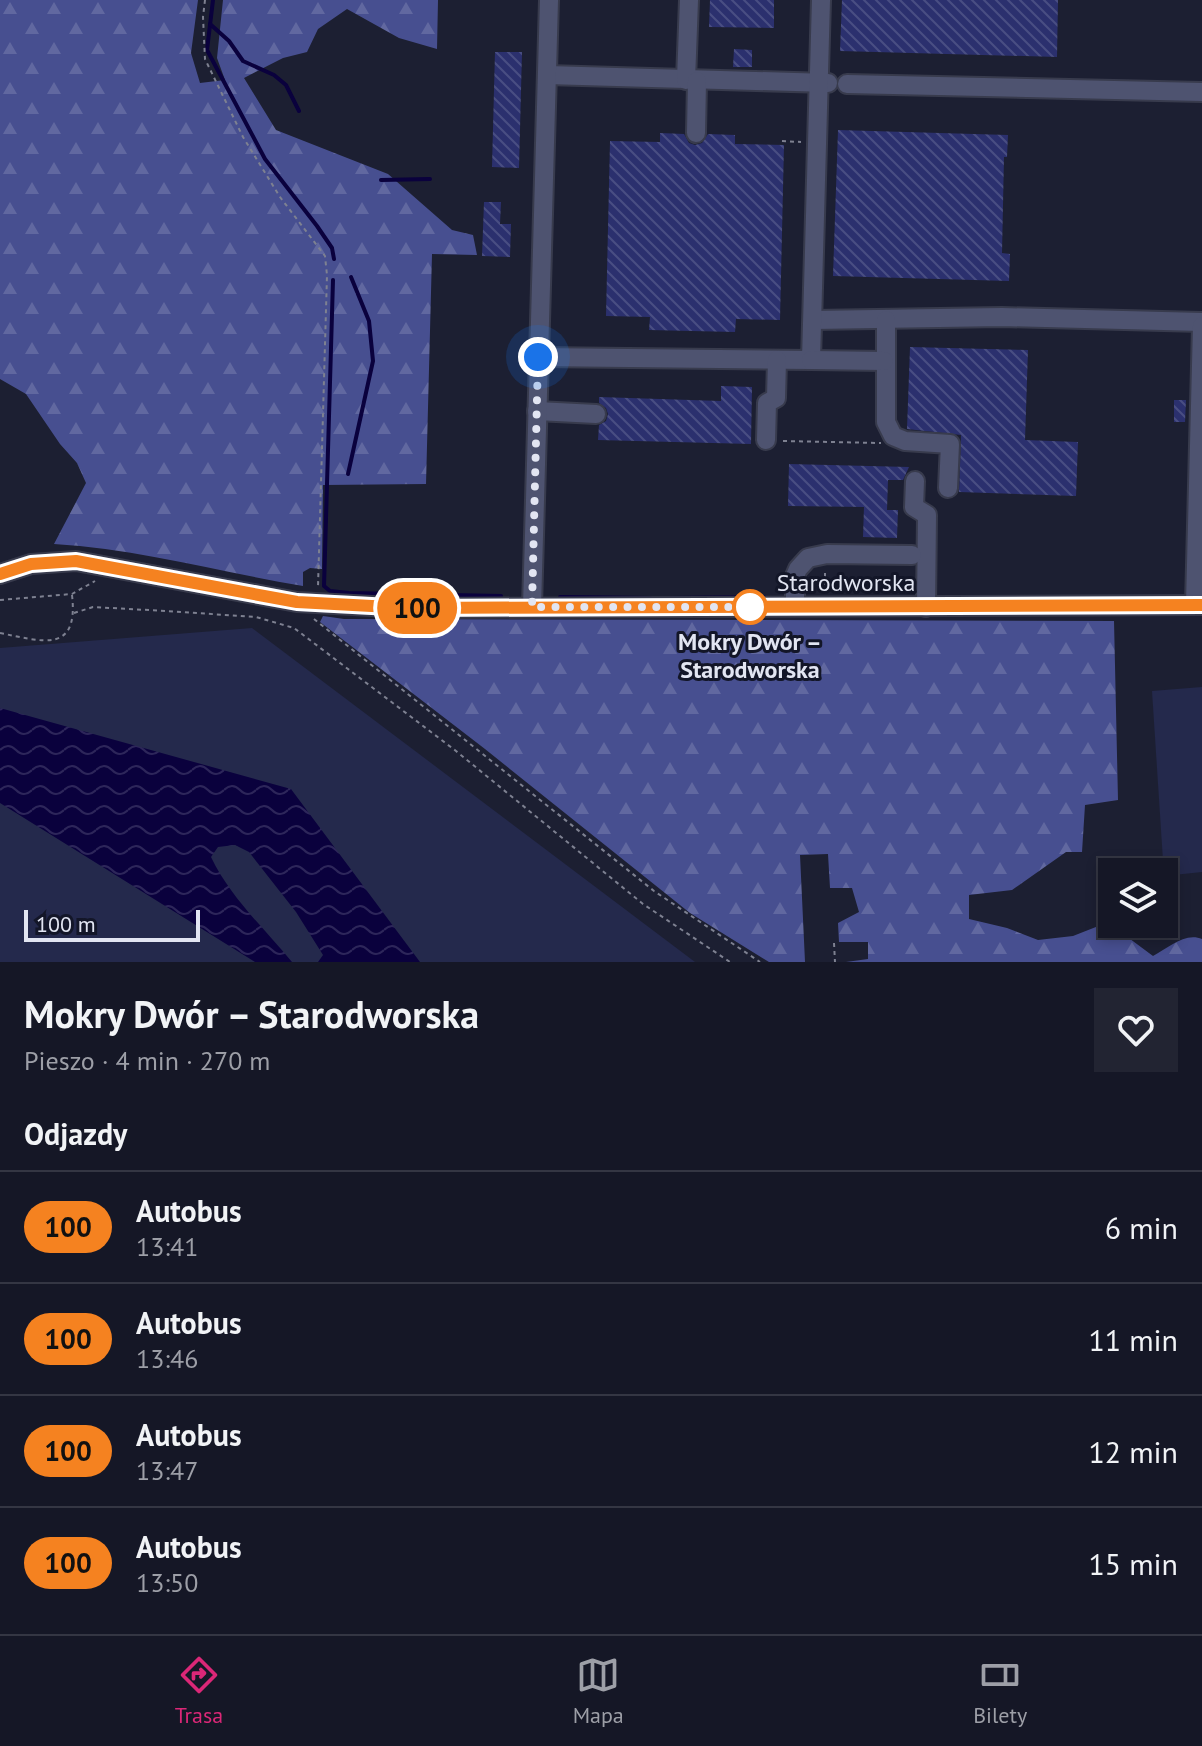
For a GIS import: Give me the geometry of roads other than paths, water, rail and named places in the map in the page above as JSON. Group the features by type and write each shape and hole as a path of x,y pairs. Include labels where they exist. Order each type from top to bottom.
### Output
{"street":[{"path":"532,607 549,0"},
{"path":"689,0 696,133"},
{"path":"811,360 821,0"},
{"path":"547,75 1202,92"},
{"path":"813,320 1002,317 1202,324 1198,385 1198,605"},
{"path":"886,320 886,422 893,436 905,441 950,444 948,488"},
{"path":"538,357 884,361"},
{"path":"766,440 767,403 776,398 777,360"},
{"path":"537,411 596,414"},
{"path":"915,481 914,507 927,515 926,607"},
{"path":"795,606 795,576 808,558 827,554 912,555"},
{"name":"Starodworska","path":"4,569 49,561 76,561 297,602 316,611 532,607 1198,605"}],"water":[{"path":"0,708 291,789 420,962 318,962 323,955 296,912 249,852 235,845 218,847 211,857 219,872 292,962 255,962 0,803"}],"waterway":[{"path":"213,0 207,50 265,159 317,226 332,248 334,259"},
{"path":"210,24 229,41 243,61 274,75 286,85 299,111"},
{"path":"381,180 430,179"},
{"path":"348,474 373,361 369,321 351,277"},
{"path":"333,280 324,586 330,591 349,593 501,596"},
{"path":"560,597 650,598"},
{"path":"671,598 764,597"}],"place":[{"name":"Mokry Dwór – Starodworska","path":"750,607"}]}
